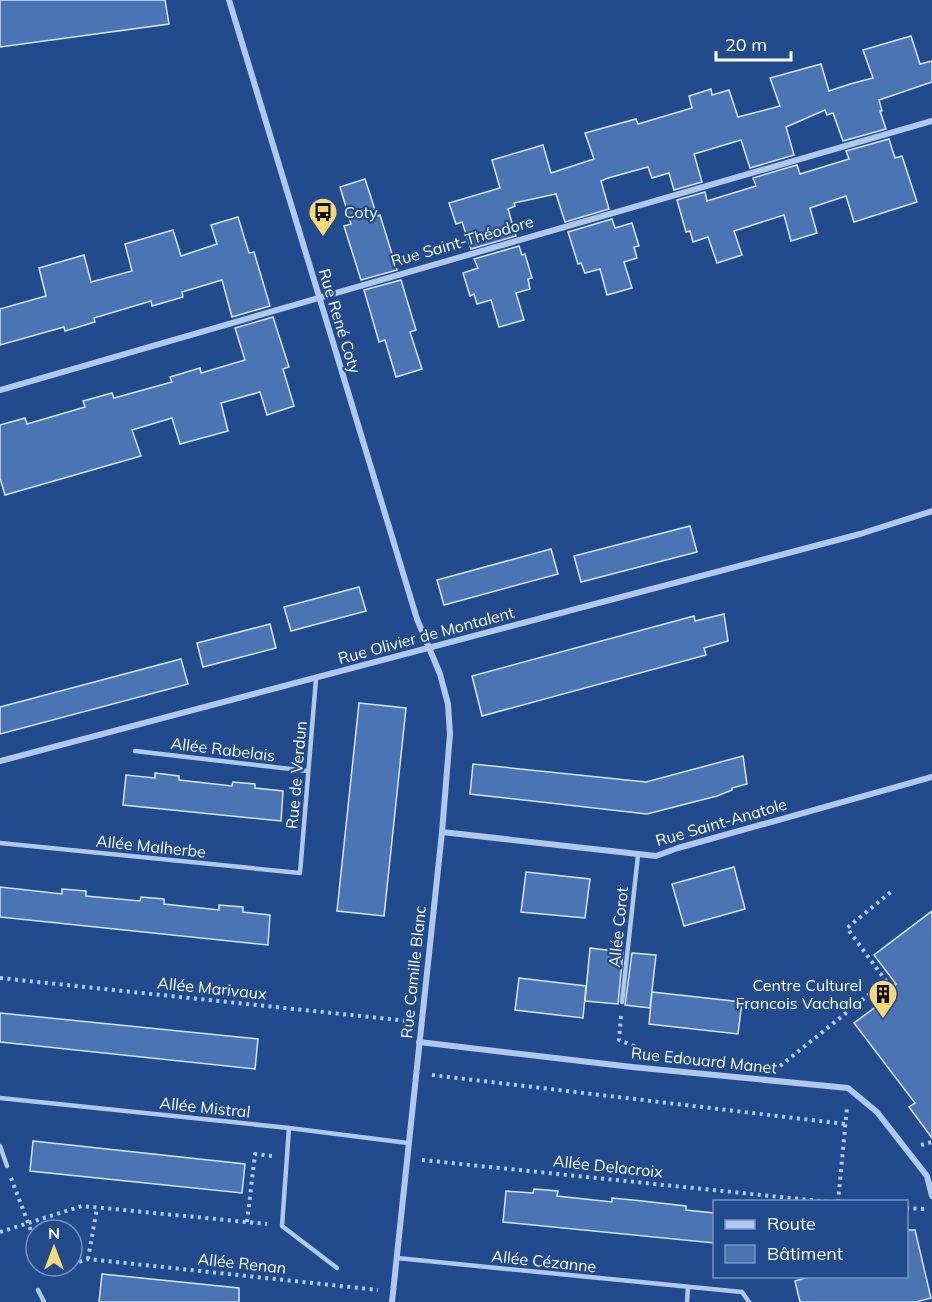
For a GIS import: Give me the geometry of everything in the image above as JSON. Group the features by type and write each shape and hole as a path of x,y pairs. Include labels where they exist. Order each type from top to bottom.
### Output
{"street":[{"name":"Rue René Coty","path":"230,0 417,619 429,647"},
{"name":"Rue Saint-Théodore","path":"0,390 932,121"},
{"name":"Rue Olivier de Montalent","path":"0,761 860,534 932,511"},
{"name":"Rue Camille Blanc","path":"392,1302 442,832 451,718 440,674 429,647"},
{"name":"Rue Saint-Anatole","path":"442,832 656,856 932,777"},
{"name":"Rue Edouard Manet","path":"419,1042 632,1067 848,1088"},
{"path":"848,1088 877,1112 927,1176 932,1196"}],"lane":[{"name":"Rue de Verdun","path":"300,873 316,679"},
{"name":"Allée Rabelais","path":"135,751 308,771"},
{"name":"Allée Malherbe","path":"0,843 300,873"},
{"name":"Allée Corot","path":"622,1002 638,855"},
{"name":"Allée Mistral","path":"0,1098 289,1128 408,1143"},
{"path":"289,1128 282,1226 338,1268"},
{"path":"0,1146 7,1166"},
{"name":"Allée Cézanne","path":"397,1258 742,1292 748,1302"},
{"path":"687,1302 688,1287"},
{"path":"38,1290 44,1302"}],"path":[{"path":"763,1080 886,981 847,927 892,891"},
{"name":"Allée Marivaux","path":"0,978 402,1020 421,1025"},
{"path":"622,1002 619,1040 634,1046 632,1067"},
{"path":"416,1074 845,1124"},
{"path":"838,1200 848,1088"},
{"path":"247,1222 255,1154 286,1158"},
{"name":"Allée Delacroix","path":"406,1158 818,1200"},
{"path":"7,1166 26,1218"},
{"path":"41,1218 82,1206 282,1226"},
{"path":"84,1260 88,1259 97,1208"},
{"path":"908,1208 932,1210"},
{"path":"0,1232 24,1223"},
{"name":"Allée Renan","path":"88,1259 393,1291"}],"building":[{"path":"0,0 165,0 169,24 0,47"},
{"path":"911,36 920,64 932,61 932,82 879,100 886,129 843,141 833,113 827,115 825,110 786,127 794,155 750,168 741,140 694,154 702,182 674,190 669,173 652,178 648,167 608,178 601,181 609,209 565,222 556,194 514,203 515,206 508,209 516,236 471,249 462,222 456,224 449,203 500,188 492,160 543,145 551,173 594,159 585,133 636,119 638,124 692,108 689,96 711,89 712,95 729,90 738,117 780,106 770,78 821,64 829,91 873,78 863,50"},
{"path":"889,139 895,158 902,156 917,202 854,222 846,196 810,208 817,233 791,241 784,215 734,231 742,255 717,263 708,237 693,242 690,231 686,232 677,200 705,192 707,201 756,186 753,178 797,165 800,174 849,159 846,151"},
{"path":"365,179 377,216 380,215 397,270 361,280 344,226 351,224 340,187"},
{"path":"238,217 249,253 254,252 270,306 232,317 222,280 182,292 183,297 152,306 151,301 94,318 95,322 65,331 64,327 0,345 0,309 46,296 39,268 84,255 91,282 132,271 125,244 173,230 181,256 217,244 211,225"},
{"path":"612,219 615,228 632,223 639,246 634,247 637,258 624,262 632,288 607,295 600,269 585,273 581,263 578,264 568,232"},
{"path":"519,246 522,255 525,254 532,278 528,279 530,289 516,293 524,320 499,327 491,300 477,304 474,294 470,296 463,273 478,268 474,259"},
{"path":"401,280 416,330 410,332 422,369 396,377 385,340 379,342 364,290"},
{"path":"273,317 289,367 283,369 294,406 267,415 260,392 221,403 228,431 180,444 172,418 132,430 141,456 5,495 0,478 0,425 25,418 27,424 85,407 83,401 112,393 114,398 172,382 170,377 200,368 201,373 245,360 235,328"},
{"path":"690,526 697,552 581,582 574,556"},
{"path":"551,549 558,574 444,605 437,580"},
{"path":"359,587 366,611 291,631 284,607"},
{"path":"724,614 728,641 704,648 706,655 482,716 472,676 694,616 695,621"},
{"path":"270,624 276,648 203,667 197,643"},
{"path":"181,659 188,684 0,734 0,707"},
{"path":"359,703 406,708 384,916 337,911"},
{"path":"743,756 747,784 732,788 717,796 647,814 470,794 473,764 646,782"},
{"path":"155,773 179,776 179,780 232,786 233,782 255,784 255,788 283,791 281,821 123,805 126,775 155,778"},
{"path":"734,867 745,909 684,926 672,884"},
{"path":"526,872 590,879 585,918 521,912"},
{"path":"0,887 62,894 62,889 86,891 86,896 140,901 141,897 164,899 164,904 219,910 219,905 243,907 243,912 270,915 268,945 0,917"},
{"name":"Centre Culturel Francois Vachala","path":"932,911 932,1138 909,1107 915,1103 854,1023 890,996 887,991 896,984 874,955"},
{"path":"590,948 623,952 618,1004 585,1001"},
{"path":"632,953 656,955 650,1008 625,1005"},
{"path":"519,978 586,986 583,1018 515,1010"},
{"path":"652,992 742,1002 738,1034 649,1024"},
{"path":"0,1013 258,1039 255,1069 0,1042"},
{"path":"33,1141 245,1164 242,1193 30,1171"},
{"path":"534,1189 558,1191 557,1196 612,1202 612,1198 633,1200 686,1206 686,1210 713,1213 713,1243 503,1222 506,1191 533,1193"},
{"path":"908,1230 915,1230 931,1298 916,1302 800,1302 795,1281 805,1278 908,1278"},
{"path":"102,1274 239,1288 239,1302 99,1302"}],"place":[{"name":"Coty","path":"323,238"},
{"name":"Centre Culturel Francois Vachala","path":"883,1020"}]}
